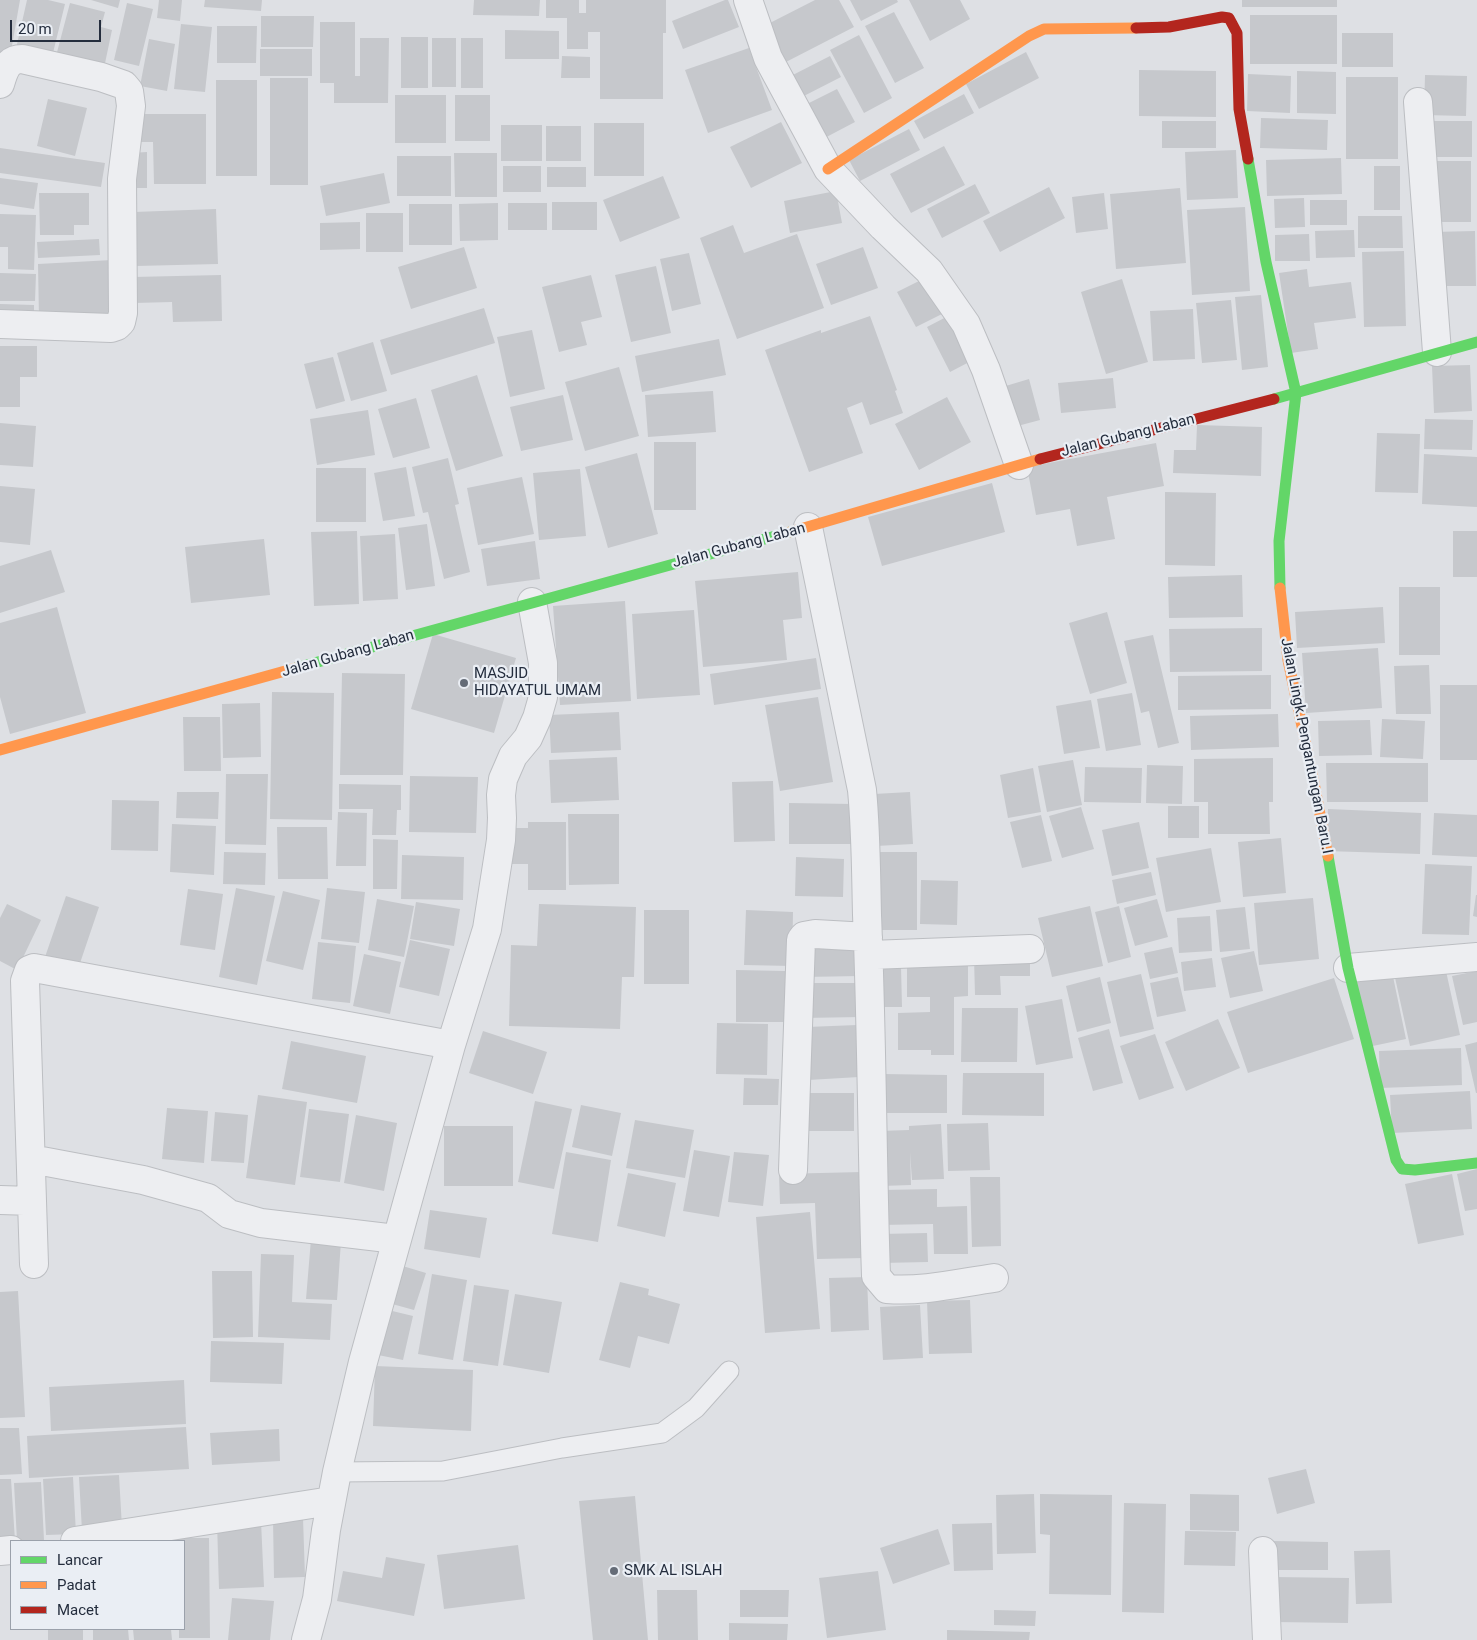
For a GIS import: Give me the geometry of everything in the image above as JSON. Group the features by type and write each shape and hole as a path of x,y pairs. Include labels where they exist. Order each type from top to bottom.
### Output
{"street":[{"path":"748,0 768,58 828,169 883,227 929,271 966,324 986,370 1020,464"},
{"name":"Jalan Lingk.Pengantungan Baru.I","path":"828,169 1029,36 1044,29 1169,27 1222,17 1229,18 1236,33 1239,110 1266,262 1296,393 1279,541 1279,578 1288,660 1314,783 1348,968 1396,1160 1402,1169 1414,1170 1477,1163"},
{"path":"0,324 111,328 121,322 124,300 122,179 131,106 129,91 124,85 67,68 22,59 10,62 3,75"},
{"path":"1418,102 1437,352"},
{"name":"Jalan Gubang Laban","path":"0,750 808,527 1020,464 1296,393 1477,342"},
{"path":"808,527 862,790 865,821 876,1276 887,1289 897,1290 994,1278"},
{"path":"306,1640 317,1599 326,1530 337,1472 363,1362 451,1044 486,928 501,840 503,779 513,756 528,738 537,718 543,696 543,663 532,602"},
{"path":"793,1170 801,940 804,936 815,934 869,946 1030,949"},
{"path":"1348,968 1477,956"},
{"path":"34,1264 25,981 29,970 34,968 451,1044"},
{"path":"31,1159 143,1180 208,1198 229,1214 261,1223 396,1239"},
{"path":"0,1200 32,1201"},
{"path":"82,1540 331,1502"},
{"path":"1263,1551 1266,1640"}],"lane":[{"path":"337,1472 443,1471 562,1448 662,1433 696,1408 729,1371"}],"building":[{"path":"0,0 20,0 10,57 0,56"},
{"path":"27,0 48,0 65,4 51,61 15,53"},
{"path":"91,0 120,0 118,8"},
{"path":"159,0 182,0 180,21 157,18"},
{"path":"205,0 262,0 261,11 204,7"},
{"path":"474,0 540,0 539,16 473,15"},
{"path":"546,0 579,0 579,13 586,13 586,0 666,0 666,33 663,33 663,99 600,99 600,32 588,32 588,49 567,49 567,18 546,18"},
{"path":"728,0 739,27 683,49 672,21"},
{"path":"815,0 839,0 854,27 784,63 764,26"},
{"path":"850,0 897,0 898,2 861,21"},
{"path":"909,0 960,0 970,19 930,41"},
{"path":"1242,0 1337,0 1337,7 1242,7"},
{"path":"70,3 105,12 101,27 112,30 104,68 56,56"},
{"path":"127,3 153,9 139,66 114,60"},
{"path":"894,12 924,68 895,83 865,26"},
{"path":"1250,15 1337,15 1337,64 1250,64"},
{"path":"261,16 314,16 313,47 261,47"},
{"path":"320,22 355,22 355,76 360,76 360,38 389,38 388,103 334,103 334,83 320,83"},
{"path":"181,24 212,27 205,92 174,89"},
{"path":"217,26 257,26 256,63 217,63"},
{"path":"505,30 559,31 559,59 505,59"},
{"path":"1342,33 1393,33 1393,67 1342,67"},
{"path":"859,35 892,98 864,113 830,50"},
{"path":"401,37 428,37 428,88 401,88"},
{"path":"432,38 456,38 456,87 432,87"},
{"path":"461,38 483,38 483,88 461,88"},
{"path":"149,39 175,44 167,91 140,86"},
{"path":"749,48 772,110 708,133 685,70"},
{"path":"260,49 312,49 312,76 260,76"},
{"path":"1026,52 1039,78 979,109 966,84"},
{"path":"562,56 590,57 590,78 561,78"},
{"path":"830,56 841,77 796,100 785,79"},
{"path":"1139,70 1216,71 1216,117 1139,116"},
{"path":"1297,71 1336,72 1336,114 1297,113"},
{"path":"1248,74 1291,76 1290,113 1247,111"},
{"path":"1425,75 1467,76 1466,116 1424,115"},
{"path":"1346,77 1398,77 1398,159 1346,159"},
{"path":"270,78 308,78 308,185 270,185"},
{"path":"216,80 257,80 257,176 216,176"},
{"path":"837,89 855,122 817,142 799,108"},
{"path":"964,94 974,113 924,139 914,121"},
{"path":"395,95 446,95 446,143 395,143"},
{"path":"455,95 490,95 490,141 455,141"},
{"path":"48,99 87,108 75,156 37,146"},
{"path":"138,114 206,114 206,184 154,184 153,142 138,142"},
{"path":"1261,118 1328,120 1327,150 1260,148"},
{"path":"1162,121 1216,121 1216,148 1162,148"},
{"path":"1429,121 1472,121 1472,157 1429,157"},
{"path":"781,122 802,163 751,188 730,147"},
{"path":"594,123 644,123 644,176 594,176"},
{"path":"501,125 542,125 542,161 501,161"},
{"path":"546,126 581,126 581,161 546,161"},
{"path":"909,129 920,150 860,181 849,160"},
{"path":"944,146 965,185 911,213 890,174"},
{"path":"0,148 105,163 101,187 0,173"},
{"path":"1236,150 1238,198 1187,200 1185,152"},
{"path":"147,152 147,188 130,188 131,153"},
{"path":"454,153 497,153 497,197 455,197"},
{"path":"397,156 451,156 451,196 397,196"},
{"path":"1341,158 1342,194 1267,196 1266,160"},
{"path":"1435,161 1471,161 1471,222 1435,222"},
{"path":"503,166 541,166 541,192 503,192"},
{"path":"1374,166 1400,166 1400,210 1374,210"},
{"path":"547,167 586,167 586,187 547,187"},
{"path":"384,173 390,203 326,216 320,186"},
{"path":"663,176 680,218 620,242 603,200"},
{"path":"0,178 38,183 34,209 0,204"},
{"path":"975,184 990,213 942,238 927,209"},
{"path":"1049,187 1065,218 1000,252 983,221"},
{"path":"1180,188 1186,263 1116,269 1110,194"},
{"path":"836,191 842,223 790,233 784,201"},
{"path":"39,193 89,193 89,225 74,225 74,235 40,235"},
{"path":"1104,193 1108,229 1076,233 1072,197"},
{"path":"1304,198 1305,227 1275,228 1274,199"},
{"path":"1310,200 1347,200 1347,225 1310,225"},
{"path":"552,202 597,202 597,230 552,230"},
{"path":"498,203 498,240 460,241 459,204"},
{"path":"508,203 547,203 547,230 508,230"},
{"path":"409,204 452,204 452,245 409,245"},
{"path":"1245,207 1250,291 1192,295 1187,210"},
{"path":"216,209 218,264 136,266 134,212"},
{"path":"366,213 403,213 403,252 366,252"},
{"path":"0,214 36,215 34,270 8,269 8,247 0,247"},
{"path":"1358,216 1402,216 1403,248 1358,248"},
{"path":"360,222 360,249 320,250 320,223"},
{"path":"733,225 744,253 797,234 824,308 737,339 700,238"},
{"path":"1354,230 1355,257 1316,258 1315,231"},
{"path":"1475,231 1476,286 1434,286 1433,232"},
{"path":"1309,234 1310,261 1275,261 1275,235"},
{"path":"99,239 100,255 38,258 37,242"},
{"path":"464,247 477,288 411,309 398,267"},
{"path":"863,247 878,288 831,305 816,264"},
{"path":"1404,251 1406,326 1364,327 1362,252"},
{"path":"689,253 701,304 672,311 660,259"},
{"path":"112,260 113,315 39,318 38,264"},
{"path":"656,266 671,333 631,342 615,275"},
{"path":"1307,269 1309,287 1351,282 1356,318 1314,323 1318,349 1291,353 1279,273"},
{"path":"0,273 36,274 35,301 0,301"},
{"path":"221,275 222,321 173,322 172,302 134,303 133,277"},
{"path":"591,275 602,317 581,322 587,345 559,352 542,287"},
{"path":"929,276 948,311 916,327 897,292"},
{"path":"1122,279 1148,362 1106,374 1081,292"},
{"path":"1261,295 1268,367 1242,370 1235,297"},
{"path":"1231,300 1237,360 1202,363 1196,303"},
{"path":"0,304 34,305 34,322 0,322"},
{"path":"484,308 495,343 391,375 380,340"},
{"path":"1193,309 1195,359 1153,361 1150,311"},
{"path":"952,314 975,359 950,372 927,327"},
{"path":"870,316 897,390 895,391 903,413 870,425 862,402 847,408 863,453 809,472 765,350 821,330 821,333"},
{"path":"532,330 545,389 510,397 497,337"},
{"path":"719,339 726,375 642,392 635,356"},
{"path":"373,342 387,391 351,401 337,353"},
{"path":"0,346 37,346 37,377 20,377 20,407 0,407"},
{"path":"333,357 345,401 316,409 304,364"},
{"path":"1470,365 1472,411 1434,413 1432,366"},
{"path":"619,367 639,436 585,451 565,382"},
{"path":"477,375 503,456 456,471 431,390"},
{"path":"1113,378 1116,408 1061,413 1058,383"},
{"path":"1029,379 1040,420 1010,428 999,388"},
{"path":"713,391 716,432 648,437 645,395"},
{"path":"563,395 573,440 521,451 510,407"},
{"path":"947,397 971,442 919,470 895,424"},
{"path":"416,398 430,448 393,458 378,409"},
{"path":"368,410 375,455 317,465 310,419"},
{"path":"1425,419 1473,420 1472,450 1424,449"},
{"path":"0,423 36,426 33,467 0,465"},
{"path":"1197,425 1262,427 1261,476 1173,473 1174,450 1196,450"},
{"path":"1377,433 1420,434 1418,493 1375,492"},
{"path":"654,442 696,442 696,510 654,510"},
{"path":"1156,443 1164,486 1107,497 1115,539 1077,546 1070,509 1036,515 1027,467"},
{"path":"637,453 658,534 608,548 585,467"},
{"path":"1424,454 1477,457 1477,507 1422,504"},
{"path":"448,458 459,504 455,505 470,572 444,579 428,512 423,513 412,467"},
{"path":"406,467 415,516 383,521 374,473"},
{"path":"316,468 366,468 366,522 316,522"},
{"path":"580,469 586,536 539,540 533,473"},
{"path":"522,477 534,534 478,545 467,488"},
{"path":"992,483 1005,532 882,566 868,517"},
{"path":"0,486 35,489 30,545 0,542"},
{"path":"1165,492 1216,493 1215,566 1165,565"},
{"path":"427,524 435,586 406,590 398,528"},
{"path":"357,531 359,604 314,606 311,532"},
{"path":"1453,531 1477,531 1477,577 1453,577"},
{"path":"395,534 398,599 363,601 360,536"},
{"path":"264,539 270,595 191,603 185,547"},
{"path":"535,541 540,579 487,586 481,549"},
{"path":"51,550 65,592 0,613 0,566"},
{"path":"798,572 802,618 783,620 787,660 703,667 695,581"},
{"path":"1242,575 1243,617 1169,618 1168,577"},
{"path":"1399,587 1440,587 1440,655 1399,655"},
{"path":"625,601 631,701 560,705 553,606"},
{"path":"57,607 86,713 10,734 0,697 0,623"},
{"path":"1383,607 1385,643 1297,648 1295,612"},
{"path":"694,610 700,695 637,699 632,614"},
{"path":"1107,612 1127,683 1090,694 1069,623"},
{"path":"1262,628 1262,671 1170,672 1169,629"},
{"name":"MASJID HIDAYATUL UMAM","path":"433,634 516,658 494,733 411,709"},
{"path":"1153,635 1179,743 1158,748 1149,711 1141,713 1124,641"},
{"path":"1378,648 1382,708 1306,713 1302,653"},
{"path":"816,658 821,689 714,705 710,674"},
{"path":"1429,665 1431,714 1396,714 1394,666"},
{"path":"342,673 405,674 403,775 340,775"},
{"path":"1271,675 1271,709 1178,710 1178,676"},
{"path":"1440,685 1477,685 1477,760 1440,760"},
{"path":"272,692 334,693 332,820 270,819"},
{"path":"1132,693 1141,745 1106,751 1097,699"},
{"path":"818,697 833,782 780,791 765,705"},
{"path":"1091,700 1100,748 1064,754 1056,706"},
{"path":"260,703 261,757 223,758 222,704"},
{"path":"619,712 621,750 551,753 549,715"},
{"path":"1278,714 1279,747 1191,750 1190,716"},
{"path":"183,717 220,717 221,771 184,771"},
{"path":"1382,719 1425,721 1423,759 1380,757"},
{"path":"1370,720 1372,755 1319,756 1318,721"},
{"path":"617,757 619,800 551,803 549,760"},
{"path":"1273,758 1273,802 1269,802 1270,834 1208,834 1208,802 1194,802 1194,759"},
{"path":"1073,760 1082,805 1047,812 1038,766"},
{"path":"1326,763 1428,763 1428,802 1327,802"},
{"path":"1147,765 1183,766 1182,804 1146,803"},
{"path":"1085,767 1142,768 1141,803 1084,802"},
{"path":"1033,768 1041,812 1008,818 1000,775"},
{"path":"226,774 268,774 266,845 225,844"},
{"path":"410,776 478,777 476,833 409,832"},
{"path":"773,781 775,841 734,842 732,782"},
{"path":"339,784 401,785 401,810 397,810 396,835 372,835 373,809 339,809"},
{"path":"177,792 219,792 218,819 176,818"},
{"path":"910,792 913,844 876,846 874,794"},
{"path":"112,800 159,801 158,851 111,850"},
{"path":"789,803 853,804 853,844 789,844"},
{"path":"1168,806 1199,806 1199,838 1168,838"},
{"path":"1081,807 1094,849 1062,858 1049,816"},
{"path":"1328,809 1421,813 1420,854 1326,851"},
{"path":"338,812 367,813 366,866 336,866"},
{"path":"1434,813 1477,815 1477,857 1432,855"},
{"path":"568,814 619,814 619,884 569,885"},
{"path":"1041,815 1052,861 1022,868 1010,822"},
{"path":"528,822 566,822 566,890 528,890 528,864 512,864 513,828 528,828"},
{"path":"1139,822 1149,868 1112,876 1102,830"},
{"path":"172,824 216,826 214,875 170,872"},
{"path":"277,827 327,827 328,879 278,879"},
{"path":"1281,838 1286,893 1243,897 1238,842"},
{"path":"373,839 398,840 397,889 373,889"},
{"path":"1211,848 1221,902 1166,912 1156,858"},
{"path":"224,852 266,853 265,885 223,884"},
{"path":"874,852 917,852 917,930 874,930"},
{"path":"402,855 464,857 463,900 401,899"},
{"path":"796,857 844,859 843,897 795,896"},
{"path":"1425,864 1472,866 1469,935 1422,934"},
{"path":"1151,872 1156,895 1117,904 1112,880"},
{"path":"921,880 958,881 957,925 920,924"},
{"path":"236,888 275,896 257,985 219,977"},
{"path":"327,888 365,892 359,943 321,939"},
{"path":"188,889 223,894 215,950 180,945"},
{"path":"283,891 320,900 303,970 266,961"},
{"path":"1477,895 1477,917 1473,916"},
{"path":"66,896 99,907 78,969 45,957"},
{"path":"1313,898 1319,959 1259,965 1254,903"},
{"path":"377,899 414,906 404,957 368,950"},
{"path":"1157,899 1168,937 1135,946 1124,908"},
{"path":"416,902 460,909 454,946 410,939"},
{"path":"7,904 41,920 17,970 0,961 0,918"},
{"path":"539,904 636,907 634,977 622,977 620,1029 509,1026 511,945 537,946"},
{"path":"1090,906 1103,966 1052,977 1038,918"},
{"path":"1119,906 1131,957 1108,963 1095,912"},
{"path":"1245,907 1250,949 1220,952 1216,910"},
{"path":"644,910 689,910 689,984 644,984"},
{"path":"746,910 793,912 792,966 744,965"},
{"path":"1210,916 1212,951 1179,953 1177,918"},
{"path":"410,940 450,949 439,996 399,987"},
{"path":"318,942 356,946 350,1003 312,999"},
{"path":"802,942 860,942 860,976 803,977"},
{"path":"1172,947 1178,973 1150,979 1144,953"},
{"path":"1254,951 1263,991 1230,998 1221,958"},
{"path":"364,954 401,962 390,1014 353,1006"},
{"path":"974,958 1030,959 1030,976 1000,976 1001,995 975,995"},
{"path":"1212,958 1216,987 1184,991 1181,962"},
{"path":"907,961 968,961 968,996 954,997 954,1055 931,1055 931,1050 898,1050 898,1013 930,1012 930,997 907,997"},
{"path":"1444,962 1460,1035 1410,1046 1394,973"},
{"path":"875,967 901,967 902,1007 875,1007"},
{"path":"1391,967 1406,1039 1368,1047 1353,975"},
{"path":"736,970 785,971 785,1022 736,1022"},
{"path":"1477,971 1477,1022 1463,1025 1452,976"},
{"path":"1141,974 1154,1029 1120,1037 1107,982"},
{"path":"1100,977 1111,1023 1077,1032 1066,986"},
{"path":"1178,977 1186,1011 1157,1017 1150,983"},
{"path":"1334,978 1354,1039 1248,1073 1227,1012"},
{"path":"802,983 861,983 861,1017 802,1018"},
{"path":"1062,999 1073,1058 1036,1065 1025,1006"},
{"path":"962,1008 1018,1008 1017,1062 961,1062"},
{"path":"1218,1019 1240,1068 1186,1091 1165,1042"},
{"path":"717,1023 768,1024 767,1075 716,1074"},
{"path":"857,1025 859,1077 808,1080 807,1027"},
{"path":"1109,1029 1123,1083 1093,1091 1078,1038"},
{"path":"483,1031 547,1052 533,1094 469,1073"},
{"path":"1155,1034 1174,1088 1139,1100 1120,1046"},
{"path":"291,1041 366,1056 357,1103 282,1089"},
{"path":"1477,1042 1477,1093 1476,1093 1465,1045"},
{"path":"1461,1048 1462,1085 1380,1088 1379,1051"},
{"path":"963,1073 1044,1073 1044,1116 962,1115"},
{"path":"883,1074 947,1075 947,1113 883,1113"},
{"path":"744,1078 779,1079 778,1105 743,1105"},
{"path":"1470,1091 1472,1129 1392,1133 1390,1095"},
{"path":"796,1093 854,1093 854,1131 797,1131"},
{"path":"258,1095 307,1102 295,1185 246,1178"},
{"path":"535,1101 572,1109 554,1189 518,1182"},
{"path":"581,1105 621,1113 612,1156 572,1147"},
{"path":"167,1108 208,1111 204,1163 162,1159"},
{"path":"309,1109 349,1114 340,1182 300,1177"},
{"path":"215,1112 248,1115 244,1163 211,1161"},
{"path":"356,1115 397,1123 384,1191 344,1183"},
{"path":"635,1120 694,1130 685,1178 626,1168"},
{"path":"988,1123 990,1170 948,1171 947,1124"},
{"path":"941,1124 944,1179 912,1180 910,1152 911,1185 881,1186 879,1131 909,1130 909,1126"},
{"path":"444,1126 513,1126 513,1186 444,1186"},
{"path":"694,1150 730,1156 719,1217 683,1211"},
{"path":"566,1152 611,1160 598,1242 552,1234"},
{"path":"734,1152 769,1155 763,1206 728,1202"},
{"path":"1477,1169 1477,1209 1465,1211 1457,1174"},
{"path":"862,1172 864,1258 817,1259 815,1203 780,1204 779,1174"},
{"path":"628,1173 676,1183 665,1237 617,1226"},
{"path":"1452,1174 1464,1235 1418,1244 1405,1184"},
{"path":"970,1177 1000,1177 1001,1246 972,1247"},
{"path":"937,1189 937,1207 967,1206 968,1254 934,1254 933,1224 881,1225 881,1190"},
{"path":"430,1210 487,1218 480,1258 424,1249"},
{"path":"810,1212 820,1329 765,1333 756,1217"},
{"path":"927,1233 928,1262 881,1263 881,1234"},
{"path":"311,1239 341,1241 337,1300 306,1299"},
{"path":"261,1254 294,1255 292,1302 332,1304 330,1340 258,1337"},
{"path":"396,1264 426,1273 414,1310 385,1302"},
{"path":"212,1271 252,1271 253,1337 213,1338"},
{"path":"432,1274 467,1280 453,1360 418,1354"},
{"path":"867,1277 869,1330 831,1332 829,1278"},
{"path":"620,1282 649,1289 648,1295 680,1304 669,1344 638,1336 630,1368 599,1360"},
{"path":"474,1285 509,1290 498,1366 463,1361"},
{"path":"18,1291 25,1417 0,1418 0,1292"},
{"path":"515,1294 562,1302 549,1373 503,1365"},
{"path":"970,1300 972,1353 929,1354 927,1301"},
{"path":"920,1305 923,1358 883,1360 880,1307"},
{"path":"384,1309 413,1316 403,1360 373,1354"},
{"path":"211,1341 284,1343 282,1384 210,1382"},
{"path":"375,1366 473,1370 471,1431 373,1426"},
{"path":"184,1380 186,1424 51,1431 49,1387"},
{"path":"186,1427 189,1469 29,1478 27,1436"},
{"path":"0,1428 19,1428 22,1474 0,1475"},
{"path":"279,1429 280,1461 212,1465 210,1433"},
{"path":"1306,1469 1315,1503 1277,1514 1268,1478"},
{"path":"119,1475 122,1528 82,1531 79,1477"},
{"path":"73,1477 76,1534 46,1535 43,1479"},
{"path":"0,1479 11,1479 15,1540 10,1540 10,1542 0,1545"},
{"path":"41,1482 44,1540 17,1540 14,1483"},
{"path":"1034,1494 1036,1553 997,1554 996,1495"},
{"path":"1040,1494 1112,1495 1111,1595 1049,1594 1050,1535 1040,1534"},
{"path":"1190,1494 1239,1495 1239,1531 1190,1530"},
{"name":"SMK AL ISLAH","path":"635,1496 648,1640 593,1640 579,1501"},
{"path":"1124,1503 1166,1504 1164,1613 1122,1612"},
{"path":"303,1518 305,1577 274,1578 273,1519"},
{"path":"261,1521 264,1587 219,1589 217,1522"},
{"path":"992,1523 993,1570 954,1571 952,1524"},
{"path":"938,1529 950,1564 893,1584 880,1548"},
{"path":"1185,1531 1236,1532 1235,1566 1184,1565"},
{"path":"177,1538 209,1538 210,1638 179,1638 179,1630 185,1630 185,1540 177,1540"},
{"path":"1272,1541 1328,1542 1328,1570 1271,1570"},
{"path":"518,1545 525,1599 444,1609 437,1555"},
{"path":"1390,1550 1392,1603 1356,1604 1354,1551"},
{"path":"386,1557 425,1564 414,1616 337,1601 343,1571 382,1578"},
{"path":"878,1571 886,1630 827,1638 819,1578"},
{"path":"1274,1577 1349,1578 1348,1623 1274,1622"},
{"path":"657,1590 697,1590 698,1640 658,1640"},
{"path":"740,1590 789,1590 788,1617 740,1617"},
{"path":"232,1598 274,1601 270,1640 228,1640"},
{"path":"994,1610 1036,1611 1035,1626 994,1625"},
{"path":"729,1623 788,1624 787,1640 729,1640"},
{"path":"48,1630 83,1630 83,1640 48,1640"},
{"path":"93,1630 128,1630 129,1640 93,1640"},
{"path":"133,1630 171,1630 172,1640 134,1640"},
{"path":"947,1630 1030,1632 1029,1640 947,1640"}],"traffic: fast":[{"path":"1248,159 1266,262 1296,393 1279,541 1280,588"},
{"path":"1274,399 1477,342"},
{"path":"296,668 790,532"},
{"path":"1328,856 1348,968 1396,1160 1402,1169 1415,1170 1477,1163"}],"traffic: slow":[{"path":"828,169 1029,36 1044,29 1136,28"},
{"path":"790,532 1040,459"},
{"path":"1280,588 1288,660 1328,856"},
{"path":"0,750 296,668"}],"traffic: jam":[{"path":"1136,28 1169,27 1222,17 1229,18 1237,33 1239,109 1248,159"},
{"path":"1040,459 1274,399"}],"place":[{"name":"MASJID HIDAYATUL UMAM","path":"464,683"},
{"name":"SMK AL ISLAH","path":"614,1571"}]}
